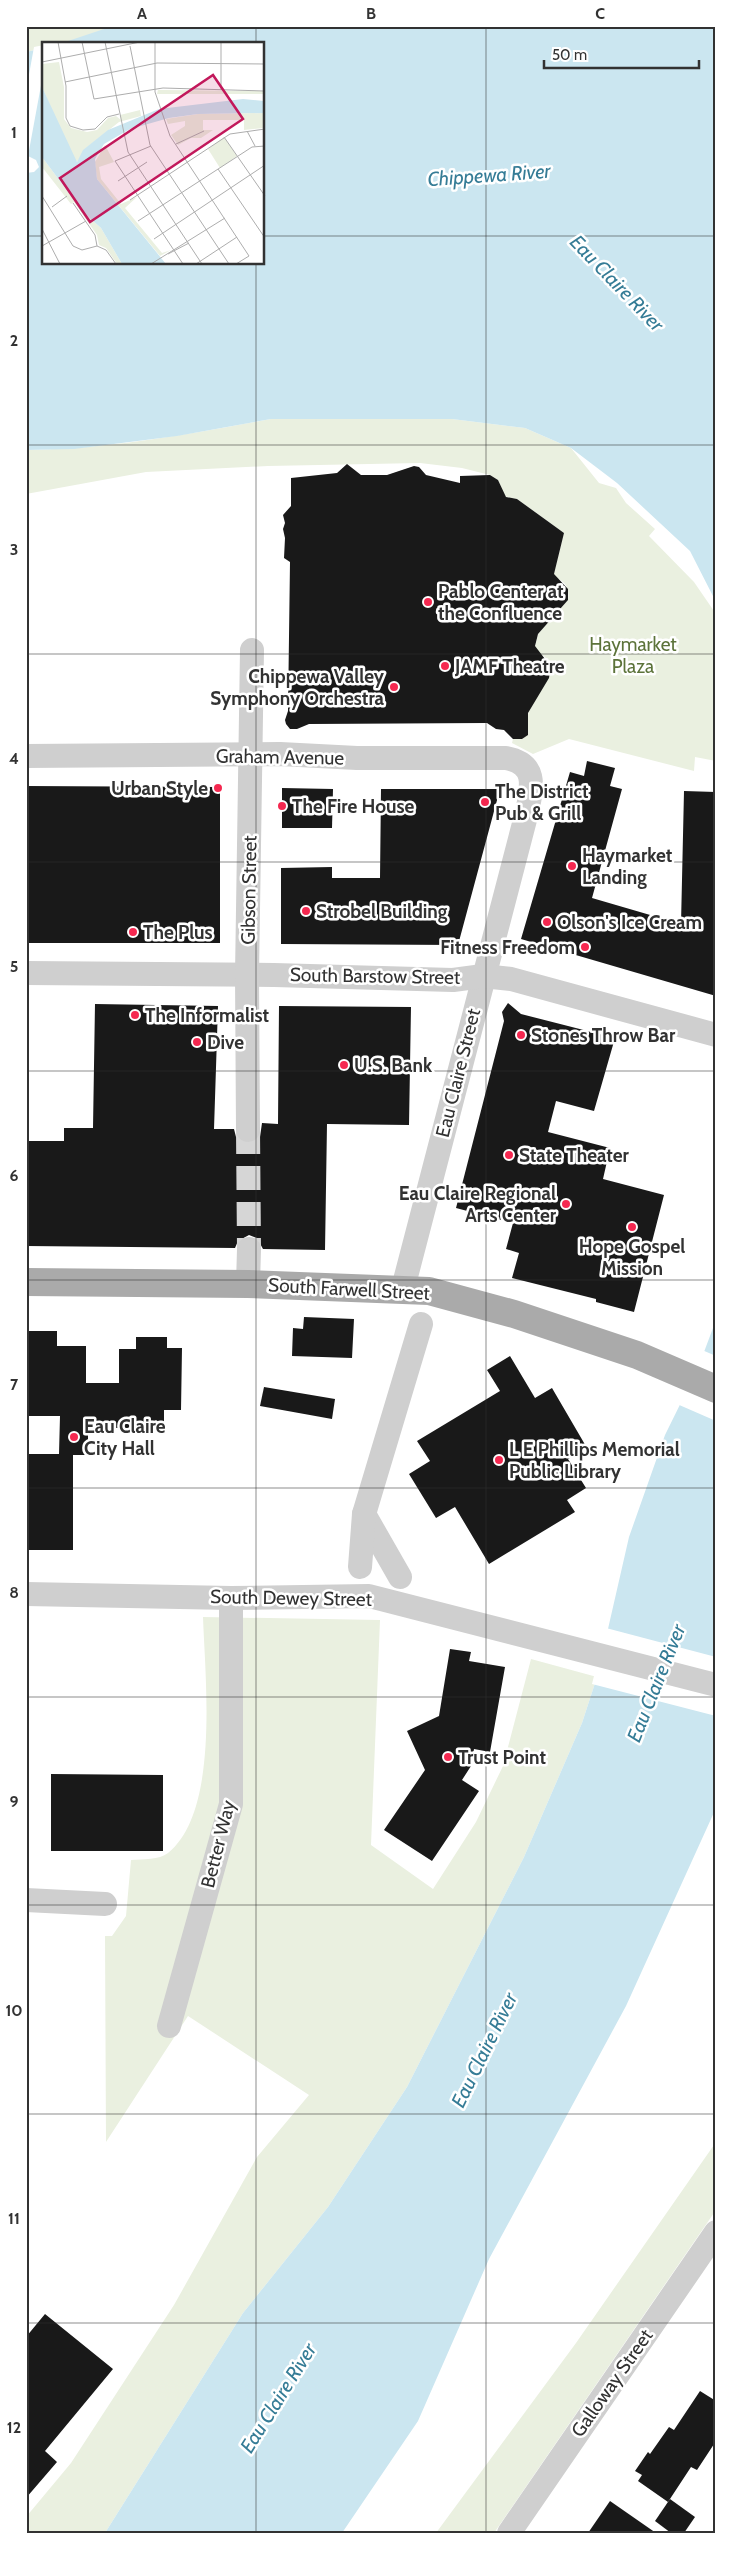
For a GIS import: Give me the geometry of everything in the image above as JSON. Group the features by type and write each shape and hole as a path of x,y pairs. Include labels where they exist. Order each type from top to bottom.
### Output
{"main road":[{"name":"South Farwell Street","path":"26,1282 248,1284 404,1288 429,1291 514,1314 637,1355 716,1389"}],"street":[{"name":"Gibson Street","path":"248,1130 247,974 252,650"},
{"name":"Graham Avenue","path":"26,756 280,754 357,758 506,758 523,765 529,771"},
{"name":"Eau Claire Street","path":"404,1288 531,792 529,771"},
{"name":"South Barstow Street","path":"26,973 247,974 453,980 484,976 512,979 716,1035"},
{"path":"248,1284 249,1249"},
{"path":"360,1567 364,1514 421,1324"},
{"path":"364,1514 400,1578"},
{"name":"South Dewey Street","path":"26,1594 231,1598 369,1596 716,1685"},
{"name":"Better Way","path":"170,2026 231,1804 231,1598"},
{"path":"26,1900 105,1904"},
{"name":"Galloway Street","path":"508,2533 716,2232"}],"green space":[{"path":"26,26 113,26 71,41 42,42 42,48 26,52"},
{"name":"Haymarket Plaza","path":"271,419 452,419 525,428 571,448 599,483 616,488 626,503 655,529 649,536 694,582 716,614 716,761 695,757 694,771 569,739 533,754 512,743 513,739 522,739 528,734 528,714 549,671 549,663 544,656 534,651 538,634 568,600 566,585 561,580 553,577 564,533 517,499 502,496 502,489 498,480 490,475 462,468 420,463 268,466 146,472 26,494 26,450 119,444"},
{"path":"203,1617 380,1620 371,1845 433,1889 476,1822 503,1766 531,1659 597,1677 582,1723 524,1857 407,2087 328,2207 243,2313 105,2533 26,2533 26,2517 71,2463 174,2305 257,2157 309,2095 188,2016 106,2142 105,1936 112,1936 126,1916 131,1860 156,1858 168,1853 185,1833 196,1807 206,1742 207,1707"},
{"path":"716,2142 716,2210 494,2533 436,2533 576,2343"}],"water":[{"path":"113,26 716,26 716,602 690,551 617,483 571,448 525,428 452,419 271,419 177,436 74,449 26,450 26,52 42,48 42,265 265,265 265,42 65,42"},
{"name":"Eau Claire River","path":"716,1320 716,1808 626,2006 489,2259 418,2421 342,2533 105,2533 243,2313 328,2207 407,2087 524,1857 582,1723 597,1677 629,1537 665,1435 698,1368"}],"pier":[{"path":"42,45 42,80 28,156 36,160 39,167 34,172 26,173 26,91 34,47"},
{"path":"702,1350 716,1356 716,1421 677,1404"},
{"path":"606,1628 716,1657 716,1716 592,1684"}],"building":[{"name":"Pablo Center at the Confluence","path":"347,464 361,475 387,475 414,466 419,467 426,475 460,483 460,476 490,475 498,480 506,497 517,499 564,533 554,574 568,589 568,600 538,634 535,646 545,659 550,671 549,678 528,713 528,735 522,739 513,739 504,730 496,729 487,723 309,724 297,729 290,729 286,724 285,720 288,711 290,562 284,558 285,538 283,529 285,523 283,515 291,506 291,478 337,473"},
{"name":"Haymarket Landing","path":"587,761 615,768 610,786 622,789 592,898 681,924 684,791 716,792 716,996 521,939 570,772 584,776"},
{"path":"26,786 215,787 220,792 220,943 26,943"},
{"path":"282,788 333,789 332,828 282,828"},
{"path":"381,789 500,789 458,945 281,944 281,868 332,867 332,878 380,878"},
{"path":"508,1003 521,1014 615,1038 594,1111 556,1101 548,1132 610,1148 603,1179 664,1195 634,1312 596,1302 596,1299 512,1278 519,1253 506,1249 513,1223 456,1208 504,1021 502,1012"},
{"path":"95,1004 218,1006 214,1129 234,1129 236,1137 248,1144 260,1137 262,1123 278,1124 279,1006 411,1007 409,1125 327,1124 325,1250 263,1249 257,1238 249,1235 238,1241 235,1248 26,1246 26,1141 64,1141 64,1128 93,1128"},
{"path":"304,1317 354,1319 352,1358 292,1356 293,1328 303,1329"},
{"name":"Eau Claire City Hall","path":"26,1331 57,1331 57,1346 86,1346 86,1383 119,1383 119,1349 136,1349 136,1337 167,1337 167,1348 182,1348 181,1410 164,1410 164,1428 88,1428 88,1455 73,1455 73,1550 26,1550 26,1454 59,1454 60,1416 26,1416"},
{"name":"L E Phillips Memorial Public Library","path":"510,1356 535,1398 552,1388 587,1448 568,1459 586,1488 567,1500 575,1512 489,1564 455,1507 436,1518 409,1474 430,1461 417,1441 500,1391 487,1370"},
{"path":"264,1387 335,1399 332,1419 260,1406"},
{"path":"450,1649 471,1652 469,1661 505,1667 490,1752 474,1749 471,1766 462,1780 479,1791 432,1861 384,1830 425,1770 407,1731 439,1716"},
{"path":"51,1774 163,1775 163,1851 51,1851"},
{"path":"45,2314 113,2369 45,2451 57,2462 26,2498 26,2337"},
{"path":"700,2391 716,2401 716,2441 697,2470 691,2467 668,2502 638,2481 642,2475 635,2471 669,2427 674,2430"},
{"path":"670,2499 695,2517 684,2533 671,2533 655,2521"},
{"path":"610,2501 656,2533 588,2533"}],"tunnel":[{"path":"248,1130 249,1249"}],"place":[{"name":"Pablo Center at the Confluence","path":"428,602"},
{"name":"JAMF Theatre","path":"445,666"},
{"name":"Chippewa Valley Symphony Orchestra","path":"394,687"},
{"name":"Urban Style","path":"218,788"},
{"name":"The District Pub & Grill","path":"485,802"},
{"name":"The Fire House","path":"282,806"},
{"name":"Haymarket Landing","path":"572,866"},
{"name":"Strobel Building","path":"306,911"},
{"name":"Olson's Ice Cream","path":"547,922"},
{"name":"The Plus","path":"133,932"},
{"name":"Fitness Freedom","path":"585,947"},
{"name":"The Informalist","path":"135,1015"},
{"name":"Stones Throw Bar","path":"521,1035"},
{"name":"Dive","path":"197,1042"},
{"name":"U.S. Bank","path":"344,1065"},
{"name":"State Theater","path":"509,1155"},
{"name":"Eau Claire Regional Arts Center","path":"566,1204"},
{"name":"Hope Gospel Mission","path":"632,1227"},
{"name":"Eau Claire City Hall","path":"74,1437"},
{"name":"L E Phillips Memorial Public Library","path":"499,1460"},
{"name":"Trust Point","path":"448,1757"}],"water label":[{"name":"Chippewa River","path":"489,175"}]}
